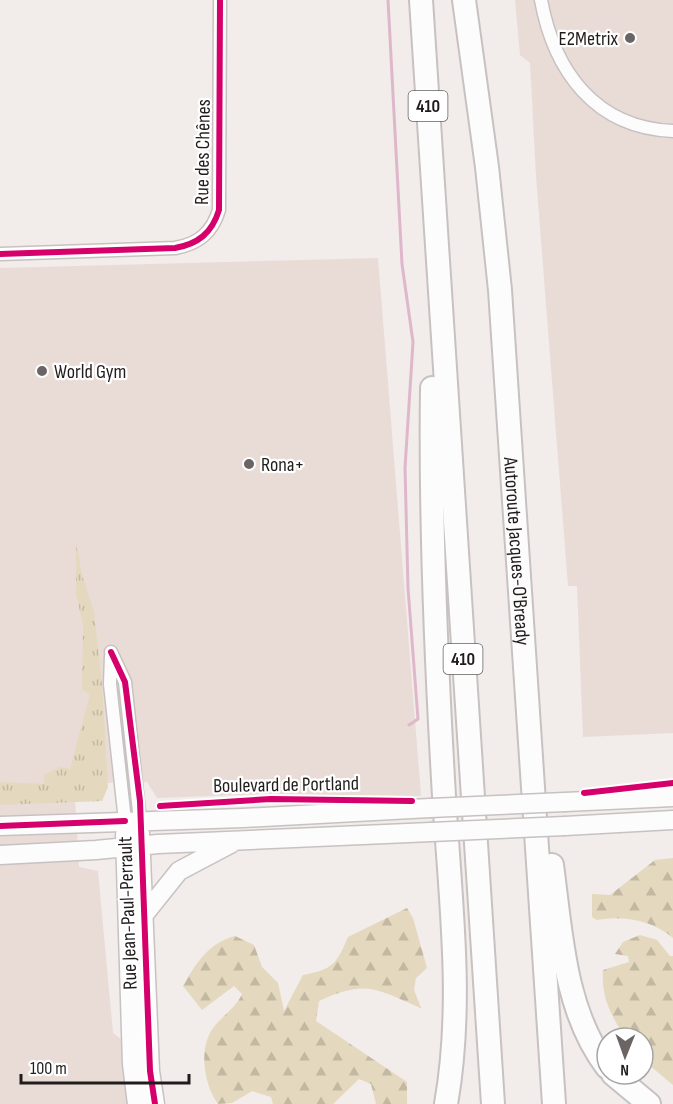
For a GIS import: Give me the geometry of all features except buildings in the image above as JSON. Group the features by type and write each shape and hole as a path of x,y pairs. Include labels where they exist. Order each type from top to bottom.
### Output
{"highway":[{"name":"410","path":"421,0 493,1104"},
{"name":"Autoroute Jacques-O'Bready","path":"464,0 497,252 554,1104"},
{"path":"435,213 430,504 454,977 453,1054 446,1104"},
{"path":"525,659 566,959 583,1023 595,1044"},
{"path":"439,1104 453,1054"},
{"path":"625,1086 649,1104"}],"main road":[{"name":"Boulevard de Portland","path":"0,826 673,797"},
{"path":"0,855 133,846 673,820"},
{"name":"Rue Jean-Paul-Perrault","path":"133,821 132,1064 137,1104"},
{"path":"143,916 178,871 236,841"},
{"name":"Rue Jean-Paul-Perrault","path":"133,846 143,916 150,1067 155,1104"}],"street":[{"name":"Rue des Chênes","path":"0,254 175,248 194,243 211,230 219,210 220,0"},
{"path":"541,0 555,51 581,90 597,104 624,121 654,129 673,131"},
{"name":"Rue Jean-Paul-Perrault","path":"111,652 124,682 133,821 110,684 111,652"}],"shaded area":[{"path":"515,0 673,0 673,733 583,737 577,586 568,586 536,176 530,63 520,55"},
{"path":"378,258 421,796 263,794 157,798 147,782 105,783 75,799 79,867 98,871 113,1033 127,1044 131,1104 0,1104 0,268"}],"green space":[{"path":"76,541 82,575 94,612 102,684 108,787 102,801 0,805 0,782 44,784 44,775 60,767 70,769 90,694 82,690 83,625 76,594"},
{"path":"673,858 673,938 656,927 637,920 617,918 597,920 592,917 592,894 610,895 655,860"},
{"path":"407,908 413,918 427,968 416,978 414,990 421,1008 371,989 348,990 319,1001 316,1021 407,1082 407,1104 376,1104 371,1084 359,1079 333,1104 273,1104 271,1097 252,1091 232,1103 218,1104 207,1079 205,1050 213,1028 235,1005 242,994 234,986 202,1010 183,986 204,955 226,939 235,936 254,945 262,967 278,983 284,1011 303,975 327,968 332,964 348,937"},
{"path":"640,935 657,940 670,956 673,956 673,1085 655,1070 655,1026 618,1026 605,997 603,970 629,962 628,956 615,954 623,942"}],"waterway":[{"path":"388,0 402,264 413,342 405,468 408,588 418,719 409,725"}],"cycle path":[{"path":"0,254 175,248 191,244 208,231 219,210 220,0"},
{"path":"111,652 125,682 140,801 150,1071 155,1104"},
{"path":"584,793 673,783"},
{"path":"160,806 271,799 412,801"},
{"path":"0,826 125,821"}],"place":[{"name":"E2Metrix","path":"630,38"},
{"name":"World Gym","path":"42,371"},
{"name":"Rona+","path":"249,464"}]}
